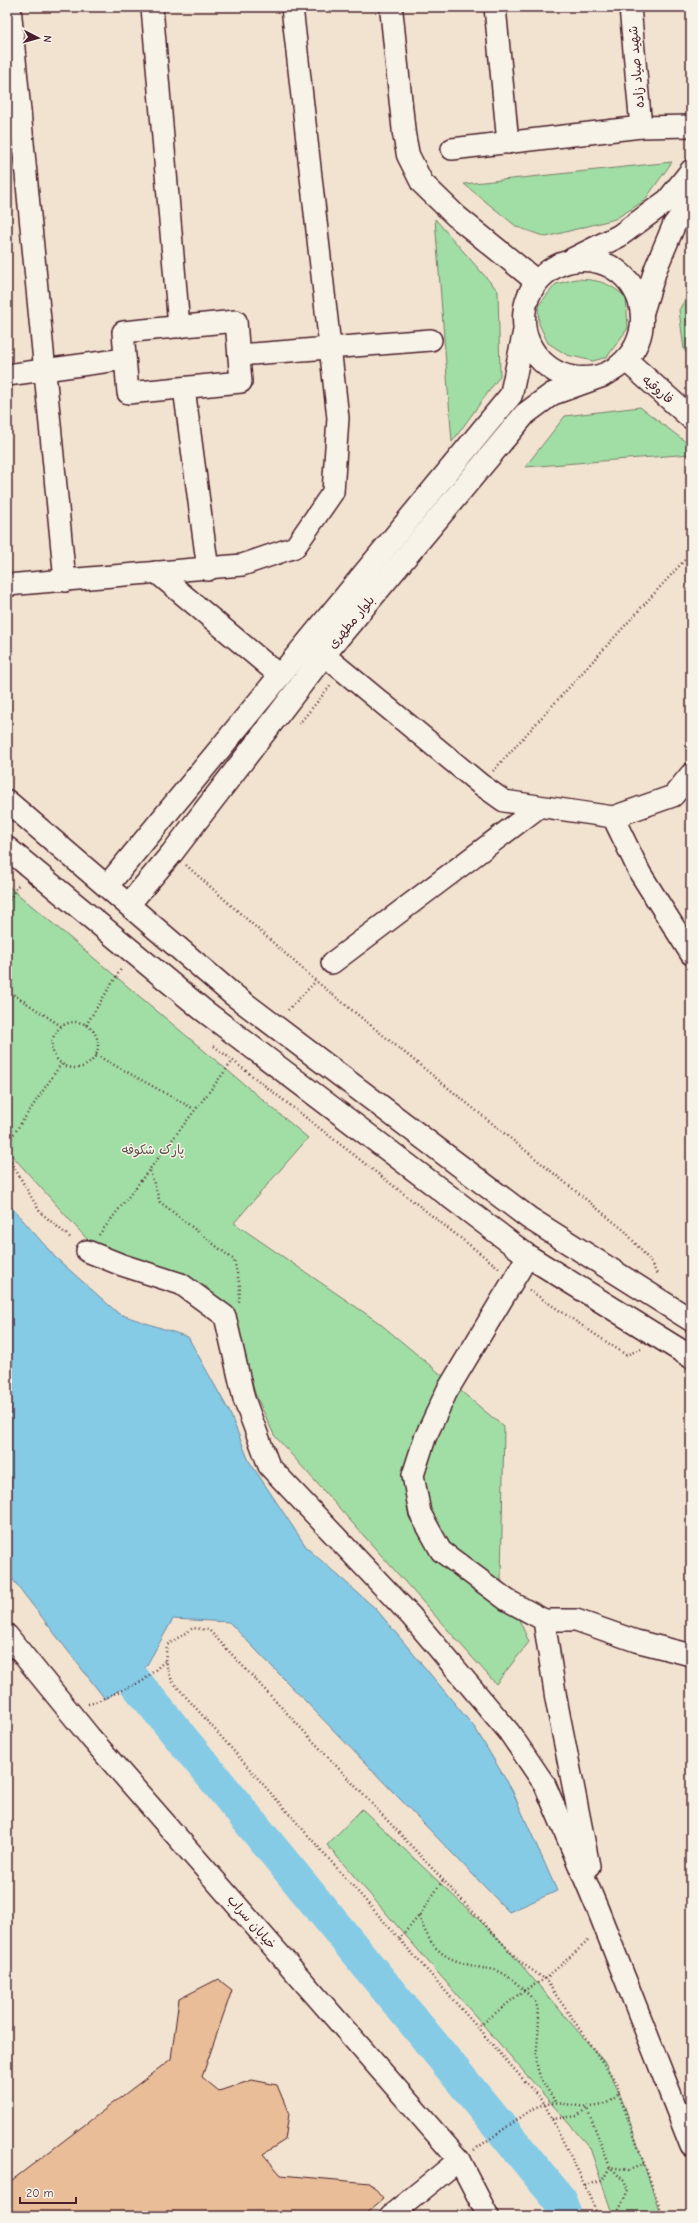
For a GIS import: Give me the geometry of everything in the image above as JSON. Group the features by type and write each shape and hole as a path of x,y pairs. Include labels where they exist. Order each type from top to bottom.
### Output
{"main road":[{"path":"391,7 404,134 408,155 422,183 456,216 536,280"},
{"path":"691,171 668,200 619,236 572,260 552,267 536,280 524,305 524,333 535,355 554,372 578,379 602,376 626,360 639,339 642,314 656,268 674,225 691,203"},
{"path":"572,260 592,260 610,266 626,278 637,294 642,314"},
{"name":"بلوار مطهری","path":"107,886 279,675 511,395 524,333"},
{"name":"فاروقیه","path":"626,360 691,418"},
{"name":"بلوار مطهری","path":"129,904 172,853 324,655 525,414 552,394 602,376"},
{"path":"7,801 231,993 529,1218 691,1320"},
{"path":"7,848 202,1010 528,1256 691,1357"},
{"path":"265,1058 279,1029"}],"street":[{"path":"10,7 65,581"},
{"path":"152,7 179,327"},
{"path":"7,585 156,572 208,570 242,565 295,547 333,492 338,418 292,7"},
{"path":"495,7 508,143"},
{"name":"شهید صیاد زاده","path":"630,7 641,127"},
{"path":"452,149 641,127 691,126"},
{"path":"236,321 239,355 242,382 128,393 123,332 236,321"},
{"path":"239,355 431,340"},
{"path":"7,375 126,359"},
{"path":"184,388 208,570"},
{"path":"156,572 279,675"},
{"path":"324,655 480,784 504,801 613,817 673,796 691,774"},
{"path":"332,963 539,807"},
{"path":"613,817 640,873 691,954"},
{"path":"87,1251 122,1265 181,1284 225,1316 244,1399 269,1466 411,1616 508,1732 545,1785 601,1918 691,2146"},
{"path":"528,1256 447,1391 424,1438 413,1475 420,1514 441,1551 507,1600 544,1620 576,1620 636,1641 691,1655"},
{"path":"544,1620 556,1699 601,1918"},
{"name":"خیابان سراب","path":"7,1635 90,1737 463,2157 488,2216"},
{"path":"390,2216 463,2157"}],"path":[{"path":"480,784 691,553"},
{"path":"172,853 316,980 625,1231 650,1261 661,1281 662,1302"},
{"path":"7,903 22,881"},
{"path":"86,1024 132,952"},
{"path":"279,1029 316,980 332,963"},
{"path":"7,990 61,1026"},
{"path":"78,1022 86,1024 96,1035 98,1042 96,1055 84,1067 76,1069 61,1064 55,1058 52,1049 52,1040 55,1032 61,1026 78,1022"},
{"path":"96,1055 194,1109"},
{"path":"7,1155 40,1212 87,1251 150,1171 194,1109 232,1062"},
{"path":"7,1144 61,1064"},
{"path":"150,1171 160,1202 234,1260 240,1286 238,1307 225,1316"},
{"path":"598,2216 585,2185 544,2103 172,1681 165,1661 167,1645 193,1628 209,1630 520,1962 545,1979 618,2085 619,2094 663,2216"},
{"path":"93,1703 143,1681 165,1661"},
{"path":"399,1939 419,1916 443,1880"},
{"path":"419,1916 426,1934 436,1950 450,1959 500,1972 516,1983 534,2000 539,2023 536,2063 539,2077 556,2103"},
{"path":"477,2028 523,1991 545,1979 601,1918"},
{"path":"552,2120 578,2116 587,2108 611,2101 619,2094"},
{"path":"463,2157 534,2108 544,2103 556,2103 587,2108"},
{"path":"587,2108 610,2167 624,2180 628,2191 616,2216"},
{"path":"610,2167 629,2170 644,2164"},
{"path":"585,2185 602,2181 610,2167"}],"green space":[{"path":"672,162 644,201 615,219 546,237 517,227 464,184"},
{"path":"435,219 498,291 500,376 452,442"},
{"path":"576,279 591,280 603,283 614,288 626,297 628,328 607,357 593,361 567,355 548,343 539,324 538,306 556,284"},
{"path":"691,289 691,356 684,350 679,310"},
{"path":"640,407 691,446 691,454 525,467 565,416"},
{"name":"پارک شکوفه","path":"7,885 308,1138 234,1223 378,1322 504,1427 501,1579 529,1642 496,1684 274,1435 207,1287 104,1258 7,1150"},
{"path":"362,1809 499,1939 606,2064 625,2107 661,2216 613,2216 590,2148 327,1845"}],"water":[{"path":"7,1202 55,1257 119,1314 188,1337 229,1411 249,1461 307,1548 376,1609 475,1728 512,1790 557,1891 509,1912 229,1622 173,1619 140,1677 105,1699 7,1572"}],"building":[{"path":"218,1979 232,1990 202,2077 219,2091 252,2080 277,2085 289,2114 285,2140 263,2154 281,2175 370,2183 383,2199 363,2216 7,2216 7,2184 171,2059 179,1999"}],"waterway":[{"path":"123,1639 123,1667 559,2199 565,2216"}]}
